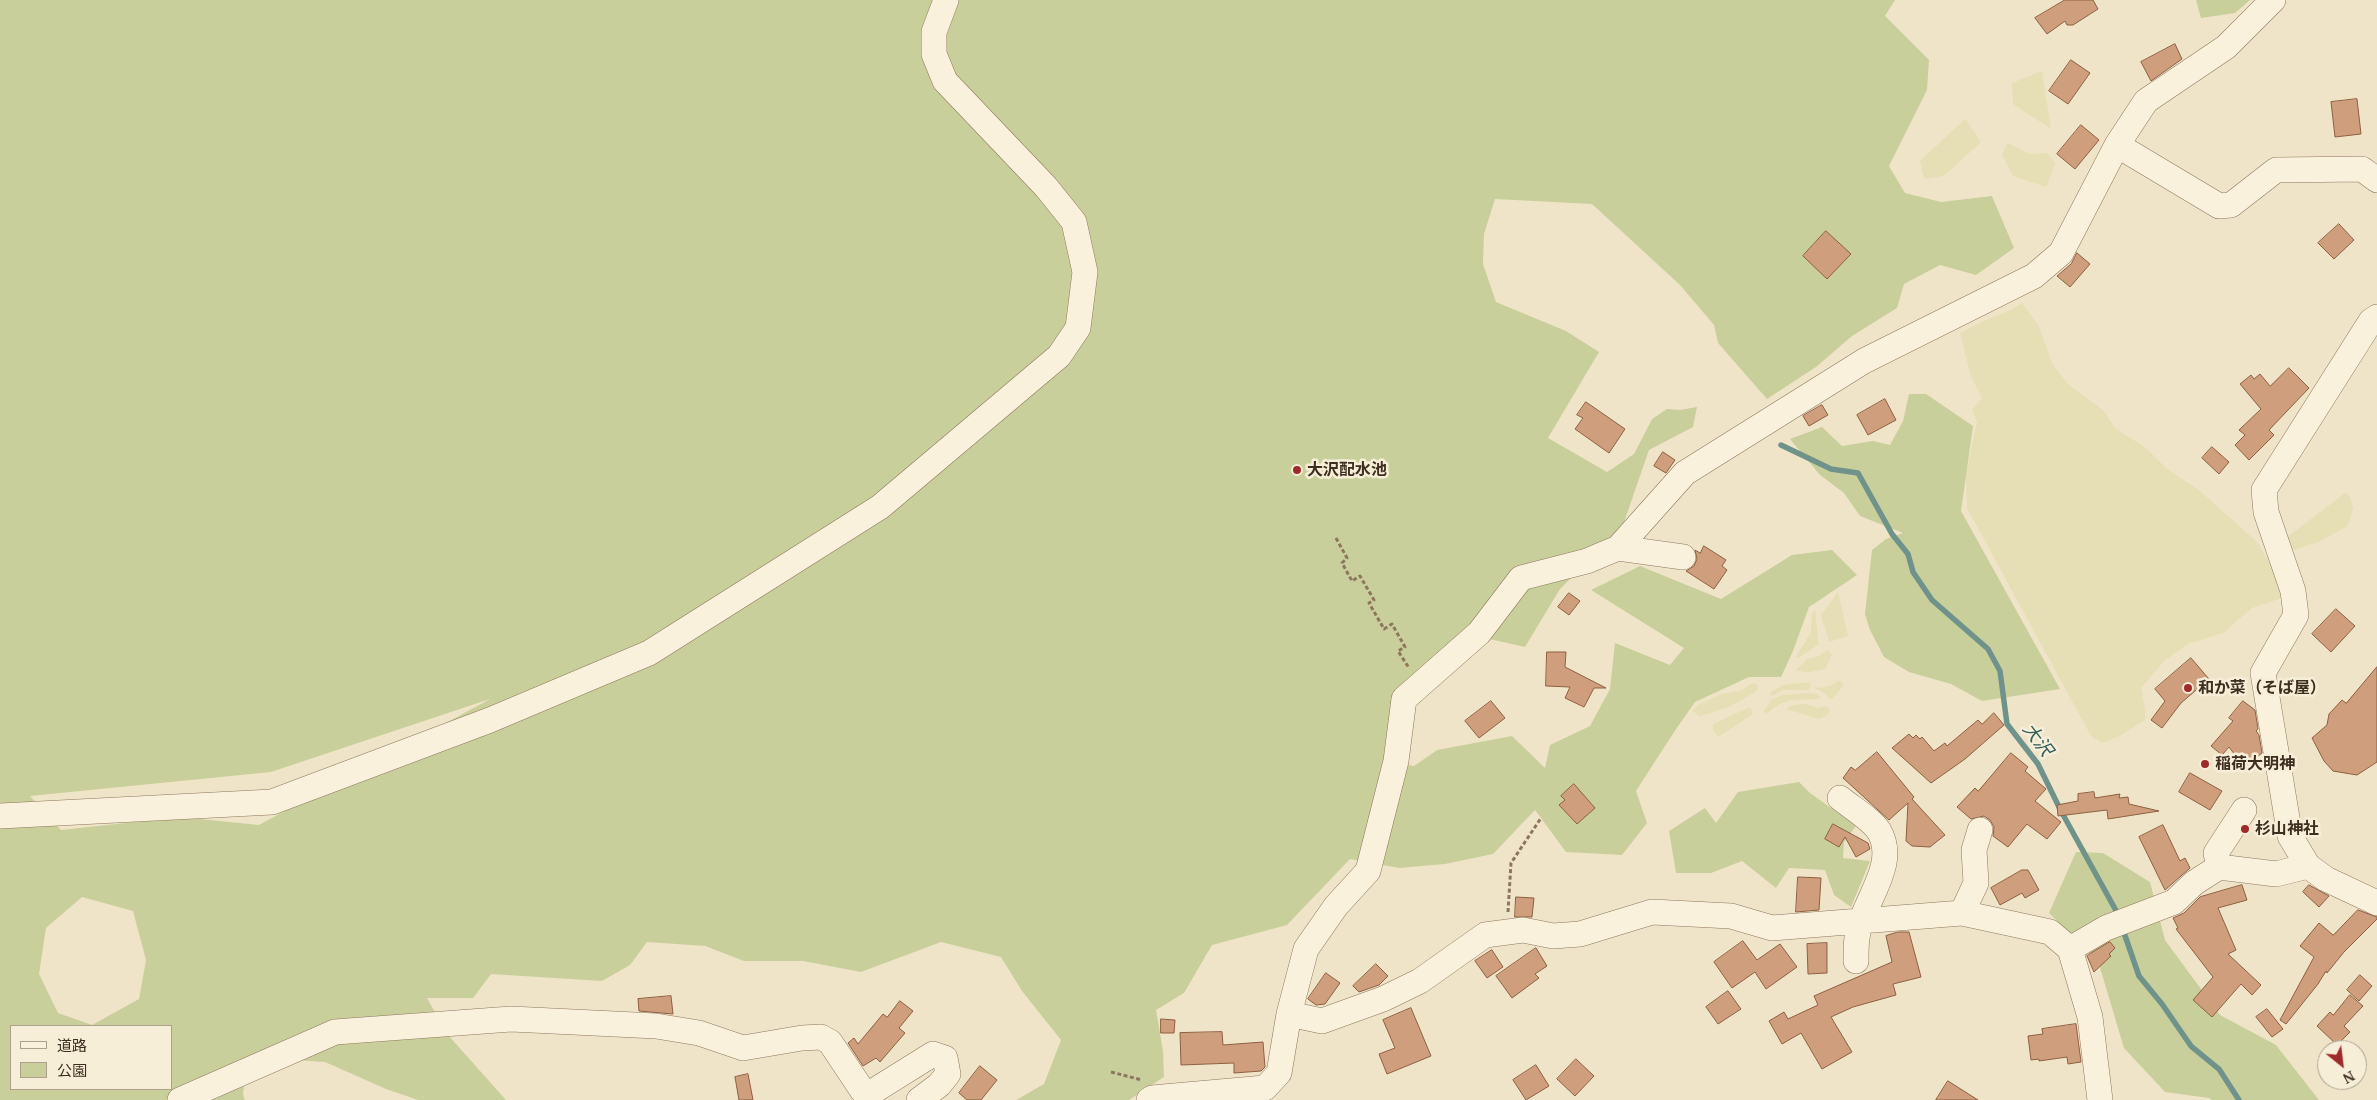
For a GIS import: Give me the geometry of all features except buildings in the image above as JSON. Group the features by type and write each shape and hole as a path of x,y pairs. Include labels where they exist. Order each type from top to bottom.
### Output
{"street":[{"path":"0,816 272,802 490,720 649,653 880,507 1058,356 1078,328 1085,272 1074,222 1046,187 945,81 934,54 934,32 946,0"},
{"path":"1150,1099 1264,1088 1279,1073 1289,1014 1306,950 1336,906 1368,871 1396,761 1404,699 1479,633 1522,578 1587,562 1618,548 1685,473 1864,361 2034,276 2061,253 2116,145 2146,101 2226,47 2273,0"},
{"path":"2116,145 2219,206 2231,205 2276,170 2362,169 2377,180"},
{"path":"2377,317 2371,321 2264,490 2266,512 2293,591 2296,615 2263,673 2290,836 2308,866 2326,879 2377,903"},
{"path":"1618,548 1683,557"},
{"path":"1840,798 1878,829 1885,844 1886,862 1861,920 1856,939 1856,961"},
{"path":"2219,867 2216,853 2244,810"},
{"path":"1962,913 1976,883 1974,850 1980,830"},
{"path":"2070,949 2106,928 2174,902 2194,883 2219,867 2276,874 2308,866"},
{"path":"1289,1014 1322,1020 1383,999 1420,981 1485,935 1522,930 1553,936 1580,934 1652,912 1731,916 1772,928 1962,913 2050,932 2070,949 2090,1017 2100,1100"},
{"path":"180,1100 335,1032 512,1020 656,1026 699,1033 743,1048 802,1038 821,1037 830,1042 862,1090 872,1092 933,1054 946,1058 948,1074 939,1085 919,1100"}],"path":[{"path":"1336,538 1347,558 1342,563 1352,581 1360,576 1374,600 1369,603 1384,629 1392,624 1406,647 1398,651 1420,685"},
{"path":"1507,932 1511,863 1541,818"},
{"path":"1111,1072 1142,1079 1150,1099"}],"shaded area":[{"path":"2042,71 2051,129 2013,104 2012,83"},
{"path":"1965,119 1981,142 1944,176 1924,179 1920,161"},
{"path":"2007,143 2030,154 2048,153 2055,164 2046,187 2013,176 2002,155"},
{"path":"2022,303 2038,325 2053,365 2068,384 2103,410 2115,428 2146,448 2167,469 2199,490 2257,542 2277,575 2282,598 2252,608 2223,633 2188,644 2163,662 2141,688 2145,720 2120,736 2102,743 2091,736 1967,508 1966,474 1977,422 1972,410 1982,398 1971,377 1960,333 2011,310"},
{"path":"2345,493 2350,496 2353,507 2346,527 2318,542 2295,550 2289,548 2286,538"},
{"path":"1838,592 1848,636 1829,642 1821,615"},
{"path":"1815,610 1819,644 1798,658 1796,657 1811,632 1812,614"},
{"path":"1828,650 1832,655 1825,669 1810,672 1795,671 1807,659 1819,656"},
{"path":"1841,681 1844,685 1831,700 1823,692 1814,688 1828,687"},
{"path":"1809,682 1811,686 1808,690 1782,690 1772,696 1769,693 1783,685"},
{"path":"1753,683 1757,685 1757,691 1729,707 1700,716 1692,711 1698,705 1721,694 1740,691"},
{"path":"1818,694 1820,699 1790,700 1778,705 1766,714 1764,711 1772,699 1783,695"},
{"path":"1806,704 1818,708 1827,706 1830,710 1827,715 1819,719 1786,709 1793,705"},
{"path":"1750,707 1753,714 1718,737 1713,729 1713,724"}],"green space":[{"path":"0,0 1895,0 1885,16 1929,60 1927,90 1889,166 1905,193 1941,202 1992,196 2014,248 1976,275 1940,265 1904,284 1897,308 1852,336 1816,367 1767,399 1718,343 1714,325 1680,285 1592,204 1495,199 1484,234 1483,264 1496,302 1566,331 1599,352 1548,438 1607,472 1634,454 1652,419 1667,409 1680,410 1697,407 1693,427 1649,450 1622,528 1560,589 1525,647 1463,633 1400,693 1386,761 1414,766 1437,750 1512,736 1545,768 1550,745 1590,726 1610,689 1615,643 1670,665 1684,648 1591,590 1640,566 1721,599 1792,555 1832,550 1857,575 1809,607 1781,677 1749,677 1695,702 1636,791 1647,823 1622,855 1566,852 1535,810 1493,854 1445,864 1399,868 1350,859 1287,925 1212,945 1184,993 1156,1010 1163,1051 1164,1077 1129,1100 1016,1100 1044,1084 1061,1040 1022,991 1001,957 941,942 861,972 803,961 744,961 705,946 647,942 630,965 602,981 491,974 473,998 427,998 448,1035 506,1100 418,1100 386,1089 325,1062 248,1057 243,1094 245,1100 0,1100","holes":["490,699 259,825 180,817 61,830 30,796 271,772","82,897 133,911 146,960 139,999 92,1025 58,1013 39,974 46,928"]},
{"path":"2196,0 2250,0 2235,13 2201,18"},
{"path":"1909,394 1926,394 1973,426 1961,511 2060,689 1982,701 1951,684 1909,672 1884,657 1870,630 1865,614 1872,550 1886,539 1903,533 1860,516 1844,493 1820,475 1790,439 1822,427 1842,446 1873,441 1890,445 1903,421"},
{"path":"1799,782 1810,793 1856,826 1844,842 1843,858 1870,861 1851,907 1834,895 1825,870 1789,868 1776,888 1742,861 1711,873 1676,873 1669,831 1705,808 1716,823 1738,792"},
{"path":"2076,852 2103,853 2150,882 2165,940 2220,1015 2276,1045 2319,1100 2212,1100 2165,1092 2124,1048 2098,961 2049,913"}],"waterway":[{"name":"大沢","path":"1781,445 1831,469 1858,473 1892,534 1908,554 1913,572 1932,600 1988,649 2000,671 2007,724 2038,764 2061,811 2119,916"},
{"name":"大沢","path":"2122,927 2139,976 2162,1004 2191,1046 2219,1069 2239,1100"}],"place":[{"name":"大沢配水池","path":"1297,470"},
{"name":"和か菜（そば屋）","path":"2188,688"},
{"name":"稲荷大明神","path":"2205,764"},
{"name":"杉山神社","path":"2245,829"}]}
